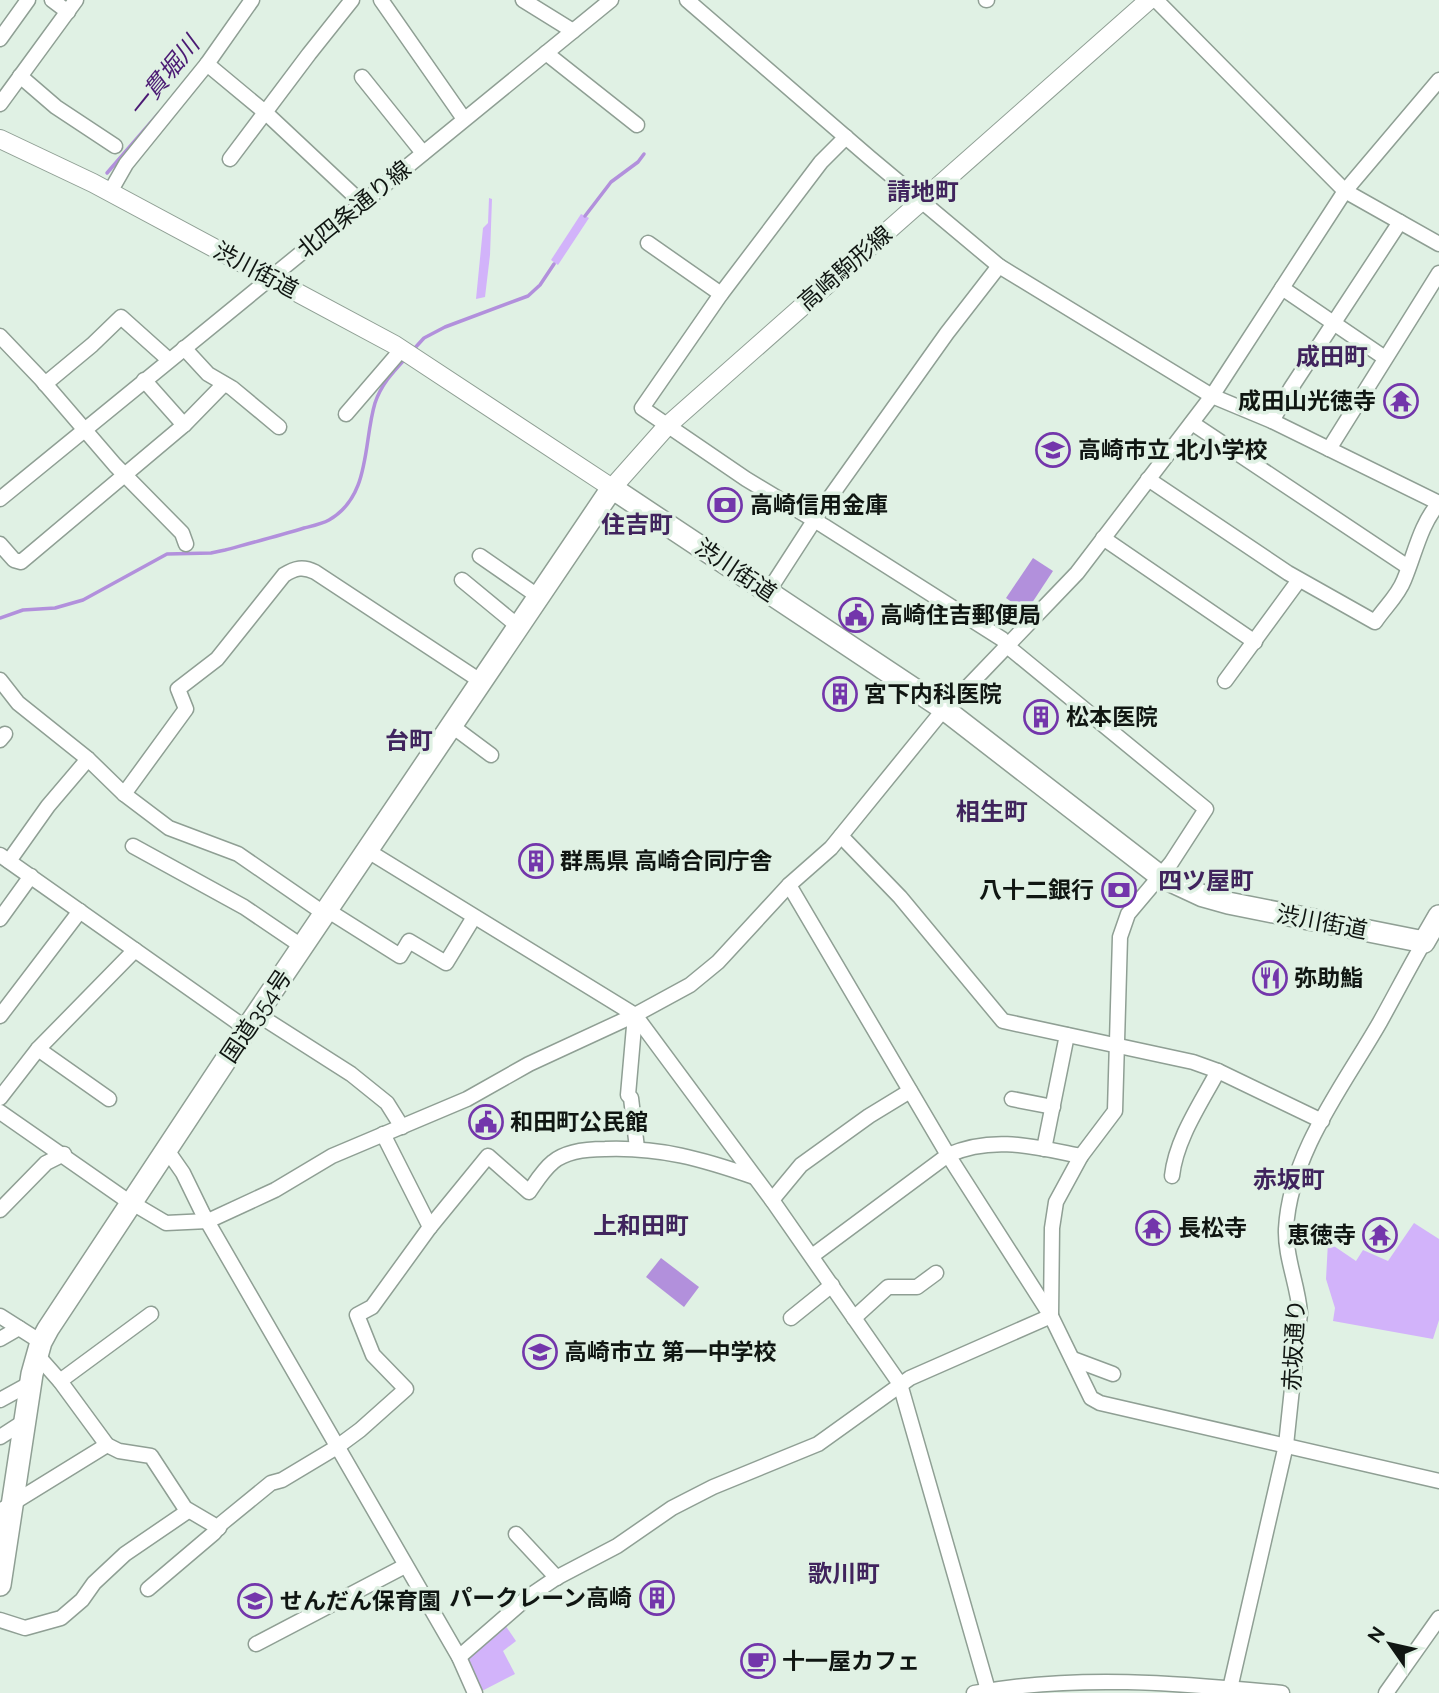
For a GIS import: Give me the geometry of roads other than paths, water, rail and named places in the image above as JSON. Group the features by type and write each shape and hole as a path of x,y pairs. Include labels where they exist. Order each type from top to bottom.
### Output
{"highway":[{"name":"渋川街道","path":"612,488 944,709 1160,876 1203,896 1228,904 1431,944"},
{"name":"国道354号","path":"0,1585 6,1506 26,1421 39,1348 252,1021 612,488"},
{"path":"1431,944 1439,916"}],"main road":[{"name":"高崎駒形線","path":"612,488 667,426 1149,0"},
{"name":"渋川街道","path":"0,139 110,192 407,352 612,488"}],"street":[{"path":"0,39 27,0"},
{"path":"0,104 72,6 52,0"},
{"path":"110,192 126,164 208,64 252,0"},
{"path":"230,159 352,0"},
{"path":"381,0 464,119"},
{"path":"523,0 573,31"},
{"path":"687,0 999,266 1212,396 1272,421 1439,503 1432,512 1401,587 1375,622 1299,580 1147,479"},
{"path":"1156,0 1345,191 1439,244"},
{"name":"北四条通り線","path":"0,499 573,31 601,3"},
{"path":"546,53 637,125"},
{"path":"208,64 362,203"},
{"path":"20,76 56,107 115,146"},
{"path":"362,77 423,153"},
{"path":"0,1112 132,1203 166,1223 208,1221 275,1190 325,1159 467,1099 529,1064 635,1015 705,975 789,885 831,848 944,709 1077,573 1212,396 1345,191 1439,80"},
{"path":"846,137 821,162 721,295 642,408 746,479 1008,643 1012,650 1206,809 1171,863 1128,914 1120,937 1119,1045 1115,1111 1082,1156 1056,1202 1051,1316"},
{"path":"1272,421 1399,222"},
{"path":"648,243 721,295"},
{"path":"768,592 947,332 999,266"},
{"path":"1329,449 1439,273"},
{"path":"1282,288 1385,358"},
{"path":"45,384 121,317 169,360"},
{"path":"0,336 124,474 182,533 186,544"},
{"path":"184,348 208,374 279,427"},
{"path":"346,414 407,352"},
{"path":"144,380 184,425"},
{"path":"0,544 13,560 21,562 184,425 224,384"},
{"path":"1192,423 1408,567"},
{"path":"1103,538 1255,642"},
{"path":"480,556 539,597"},
{"path":"124,794 186,709 178,689 217,659 284,575 294,568 306,568 315,572 482,682"},
{"path":"462,580 519,627"},
{"path":"1225,681 1299,580"},
{"path":"0,680 18,703 88,759 124,794 169,828 238,854 326,912 400,956 409,941 446,963 474,917"},
{"path":"452,726 491,755"},
{"path":"88,759 4,858 135,950 252,1021 351,1074 387,1103 402,1127"},
{"path":"841,836 900,897 1003,1021 1173,1056 1218,1071 1322,1121"},
{"path":"133,846 244,907 303,947"},
{"path":"368,851 635,1015 772,1200 900,1384 981,1692 1038,1684 1091,1682 1282,1693"},
{"path":"0,919 31,876"},
{"path":"789,885 948,1155 1051,1316 1091,1398 1100,1403 1439,1481"},
{"path":"0,1016 80,911"},
{"name":"赤坂通り","path":"1229,1690 1286,1445 1300,1314 1299,1297 1287,1245 1287,1221 1297,1178 1322,1121 1431,944"},
{"path":"0,1098 38,1049 135,950"},
{"path":"635,1015 628,1095 632,1098 636,1148"},
{"path":"1044,1149 1067,1035"},
{"path":"38,1049 109,1099"},
{"path":"1172,1176 1177,1153 1187,1129 1218,1071"},
{"path":"772,1200 801,1165 859,1123 910,1091"},
{"path":"1012,1099 1053,1107"},
{"path":"383,1134 430,1227"},
{"path":"812,1256 948,1155 972,1147 1004,1142 1082,1156"},
{"path":"148,1589 271,1483 282,1480 337,1447 406,1390 373,1355 357,1315 372,1307 430,1227 488,1156 529,1192 553,1162 564,1156 596,1149 636,1148 687,1156 755,1178"},
{"path":"167,1150 183,1173 459,1657 475,1693"},
{"path":"3,1201 46,1163 64,1154"},
{"path":"854,1318 888,1287 917,1287 936,1273"},
{"path":"791,1318 832,1284"},
{"path":"60,1381 150,1314"},
{"path":"0,1316 19,1328 39,1348 107,1445 119,1451 151,1456 188,1511 219,1528"},
{"path":"459,1657 490,1625 528,1597 617,1546 672,1508 713,1486 818,1444 900,1384 945,1361 1051,1316"},
{"path":"0,1339 19,1328"},
{"path":"1073,1359 1112,1374"},
{"path":"0,1400 31,1383"},
{"path":"0,1437 26,1421"},
{"path":"6,1506 107,1445"},
{"path":"0,1620 25,1628 61,1618 125,1555 188,1511"},
{"path":"516,1534 557,1578"},
{"path":"256,1644 405,1566"},
{"path":"1386,1693 1439,1618"}],"waterway":[{"name":"一貫堀川","path":"107,173 159,113"},
{"path":"585,216 611,182 638,162 644,154"},
{"path":"413,350 424,338 445,327 528,296 540,285 554,264"},
{"path":"0,618 23,610 55,608 83,600 167,554 211,553 329,520 343,510 359,483 377,397 391,374 405,359"}],"place":[{"name":"成田山光徳寺","path":"1401,401"},
{"name":"高崎市立 北小学校","path":"1053,450"},
{"name":"高崎信用金庫","path":"725,505"},
{"name":"高崎住吉郵便局","path":"856,615"},
{"name":"宮下内科医院","path":"840,694"},
{"name":"松本医院","path":"1041,717"},
{"name":"群馬県 高崎合同庁舎","path":"536,861"},
{"name":"八十二銀行","path":"1119,890"},
{"name":"弥助鮨","path":"1270,978"},
{"name":"和田町公民館","path":"486,1122"},
{"name":"長松寺","path":"1153,1228"},
{"name":"恵徳寺","path":"1380,1235"},
{"name":"高崎市立 第一中学校","path":"540,1352"},
{"name":"パークレーン高崎","path":"657,1598"},
{"name":"せんだん保育園","path":"255,1601"},
{"name":"十一屋カフェ","path":"758,1661"}],"district":[{"name":"請地町","path":"923,192"},
{"name":"成田町","path":"1332,357"},
{"name":"住吉町","path":"637,525"},
{"name":"台町","path":"409,741"},
{"name":"相生町","path":"992,812"},
{"name":"四ツ屋町","path":"1206,881"},
{"name":"赤坂町","path":"1289,1180"},
{"name":"上和田町","path":"641,1226"},
{"name":"歌川町","path":"844,1574"}]}
